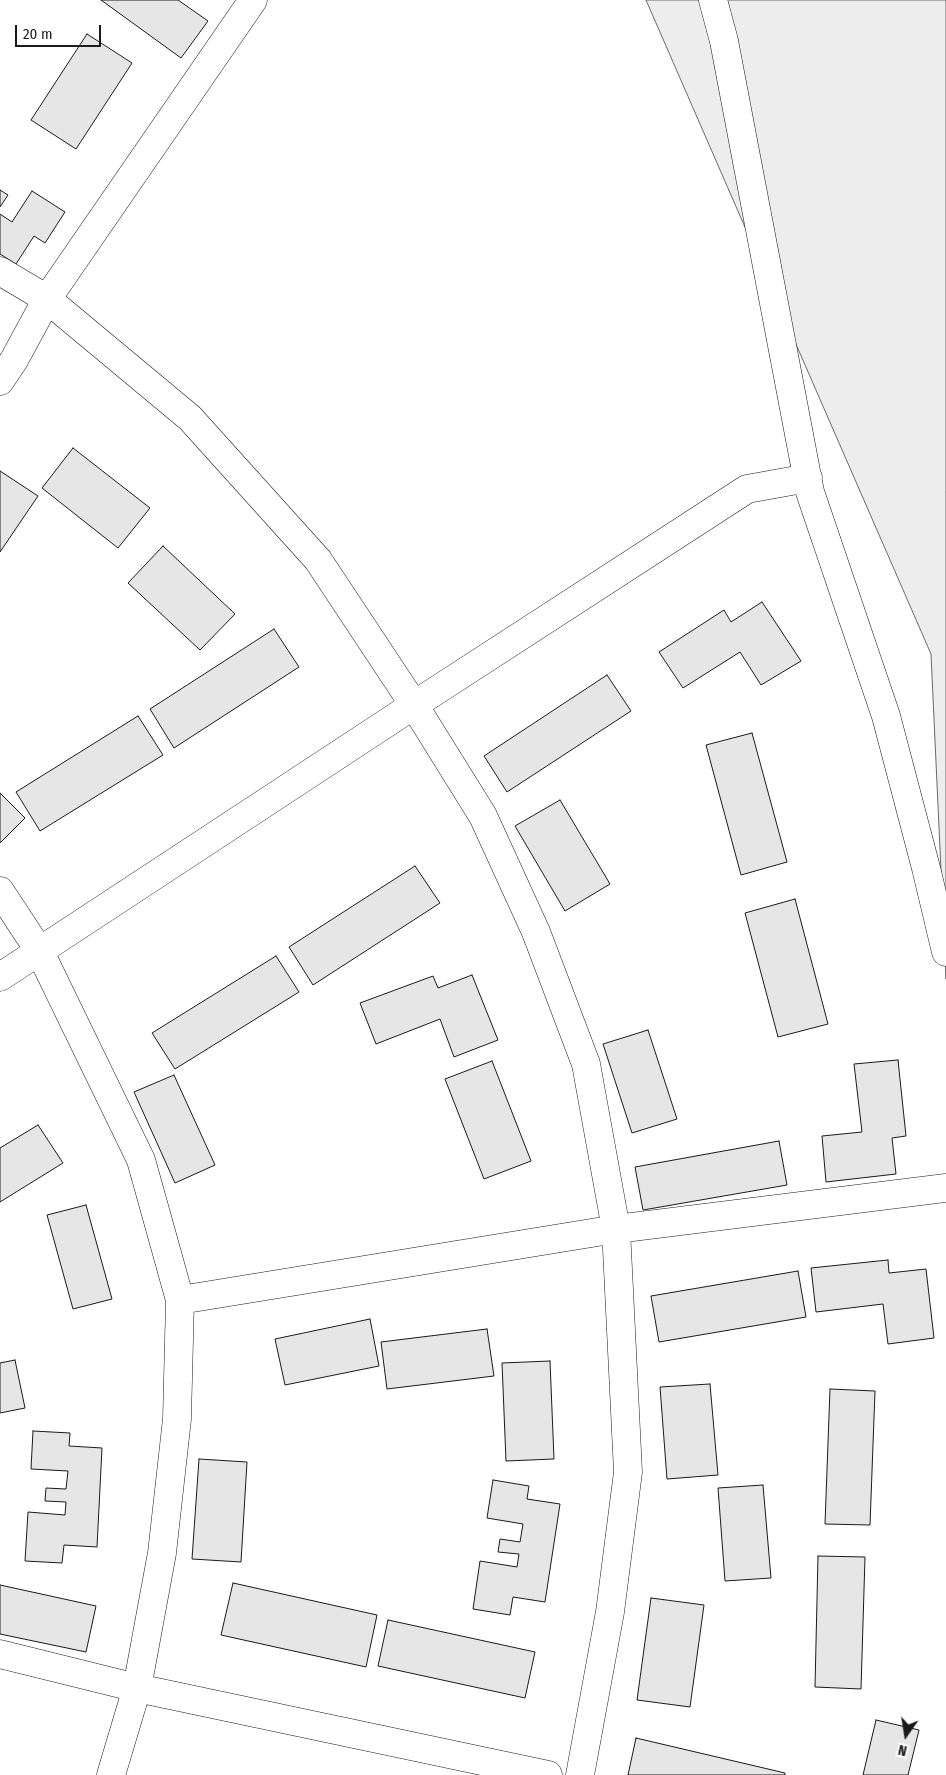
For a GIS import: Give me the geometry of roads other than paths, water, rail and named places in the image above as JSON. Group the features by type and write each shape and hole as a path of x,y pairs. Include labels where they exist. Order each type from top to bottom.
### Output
{"street":[{"path":"0,381 14,360 47,299 253,0"},
{"path":"713,0 724,41 810,492 886,716 946,952"},
{"path":"0,271 47,299 190,418 318,560 414,705 484,816 536,932 586,1064 616,1230 628,1472 610,1612 580,1775"},
{"path":"0,977 747,489 808,478"},
{"path":"0,891 40,952 141,1160 180,1300 177,1419 164,1534 137,1688 111,1775"},
{"path":"180,1300 616,1230 946,1188"},
{"path":"0,1654 137,1688 548,1775"}]}
